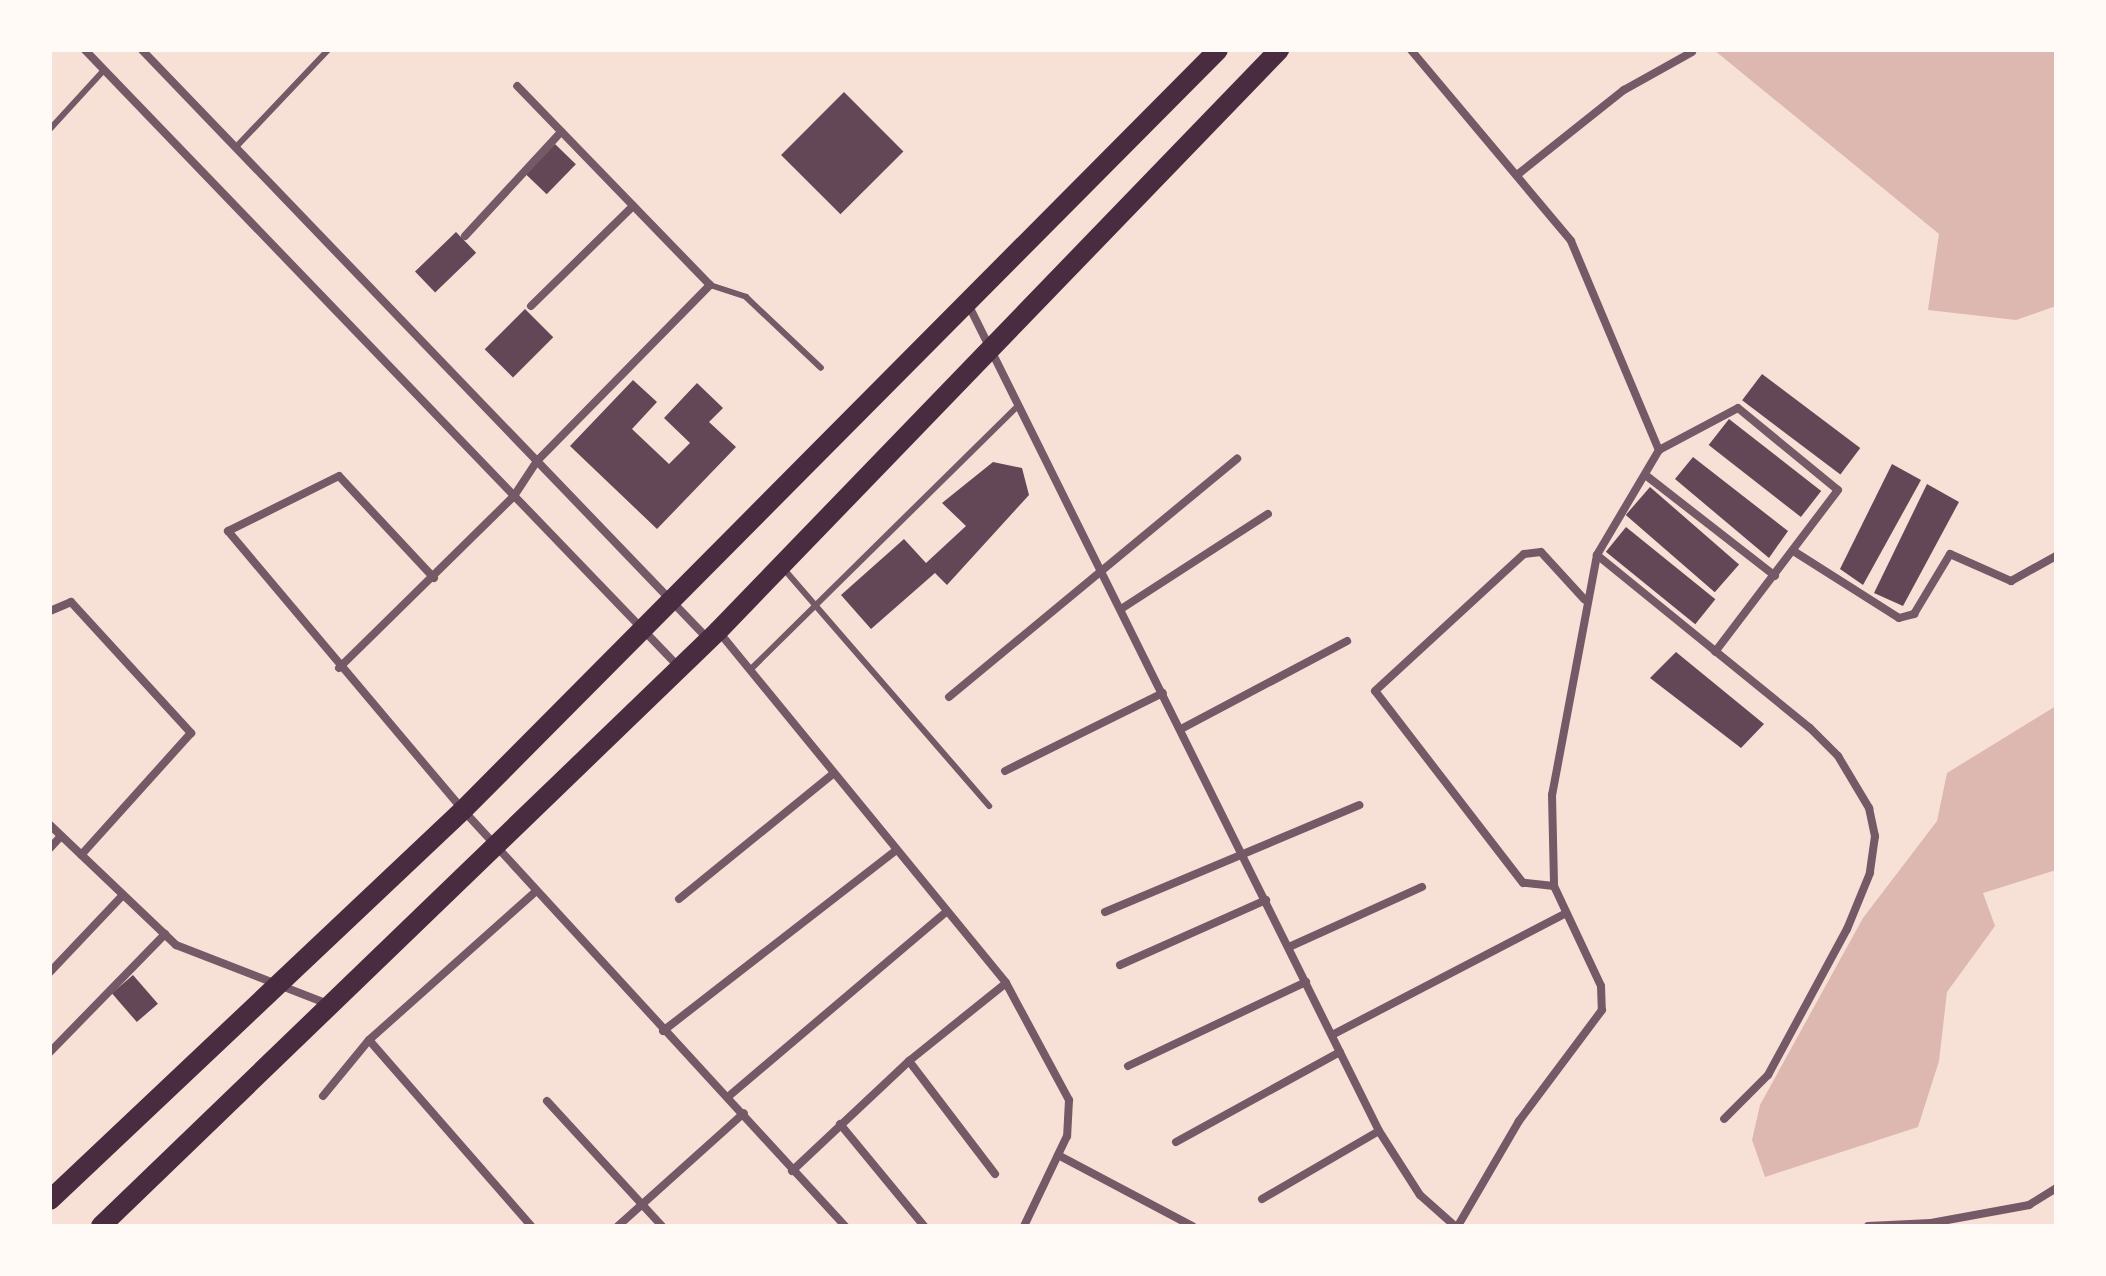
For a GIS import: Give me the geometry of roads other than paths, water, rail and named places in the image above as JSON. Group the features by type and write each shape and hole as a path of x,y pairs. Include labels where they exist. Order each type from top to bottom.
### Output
{"main road":[{"path":"50,1200 463,810 965,298 1218,50"},
{"path":"101,1226 494,844 714,636 1279,50"}],"street":[{"path":"85,50 680,668"},
{"path":"142,50 670,599 751,669 945,913 1006,983 1069,1100 1073,1116 1024,1226"},
{"path":"1411,50 1517,175 1587,270 1659,450"},
{"path":"1517,175 1624,90 1692,52"},
{"path":"339,668 434,578 514,496 537,461 710,285 517,86"},
{"path":"465,236 561,132"},
{"path":"531,306 633,206"},
{"path":"965,298 1016,408 1121,609 1379,1131 1420,1195 1457,1226 1519,1121 1602,1010 1601,986 1564,914 1554,886 1552,795 1584,599 1597,555 1648,477 1659,450 1738,408 1838,490 1795,552 1715,652"},
{"path":"949,697 1099,566 1237,459"},
{"path":"434,578 339,476 232,526 230,536 339,668 463,810 663,1031 729,1096 792,1171 845,1226"},
{"path":"1648,477 1775,576"},
{"path":"1121,609 1268,514"},
{"path":"1554,886 1523,883 1375,691 1524,554 1541,552 1584,599"},
{"path":"1795,552 1899,618 1914,614 1950,554 2011,581 2056,556"},
{"path":"1597,555 1838,756 1869,808 1875,836 1870,873 1847,929 1768,1075 1724,1119"},
{"path":"50,611 71,602 191,733 81,855"},
{"path":"1181,729 1347,641"},
{"path":"1005,771 1163,693"},
{"path":"679,899 833,774"},
{"path":"1105,912 1359,805"},
{"path":"50,825 165,934 277,988 329,1004"},
{"path":"50,848 61,836"},
{"path":"663,1031 895,851"},
{"path":"1289,947 1422,887"},
{"path":"323,1096 369,1040 536,891"},
{"path":"50,972 123,895"},
{"path":"1120,965 1266,900"},
{"path":"729,1096 945,913"},
{"path":"1332,1035 1564,914"},
{"path":"50,1052 165,934"},
{"path":"1128,1066 1306,982"},
{"path":"792,1171 909,1061 1006,983"},
{"path":"369,1040 531,1226"},
{"path":"1176,1142 1340,1052"},
{"path":"909,1061 995,1174"},
{"path":"547,1101 662,1226"},
{"path":"618,1226 744,1113"},
{"path":"840,1124 924,1226"},
{"path":"1262,1199 1379,1131"},
{"path":"1058,1155 1192,1226"},
{"path":"1868,1226 1931,1223 2029,1205 2056,1188"}],"lane":[{"path":"236,147 328,50"},
{"path":"50,129 104,70"},
{"path":"710,285 746,297 821,368"},
{"path":"751,669 1016,408"},
{"path":"781,566 989,806"}]}
